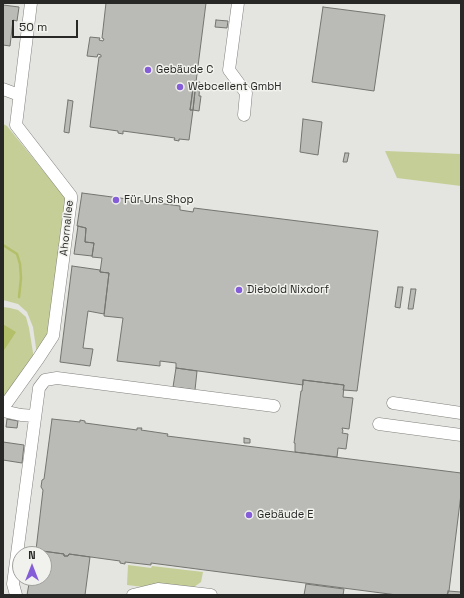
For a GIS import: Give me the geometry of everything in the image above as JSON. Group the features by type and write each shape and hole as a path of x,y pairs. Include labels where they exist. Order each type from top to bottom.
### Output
{"street":[{"name":"Ahornallee","path":"3,410 53,336 71,200 71,196 16,125 31,3"},
{"path":"238,3 229,70 246,93 244,115"},
{"path":"3,89 20,95"},
{"path":"16,595 13,584 35,416 39,388 45,380 57,378 274,406"},
{"path":"393,403 461,413"},
{"path":"3,410 35,416"},
{"path":"379,424 461,435"},
{"path":"133,595 158,589 172,593 210,595"}],"shaded area":[{"path":"3,124 7,126 67,200 47,341 37,355 33,327 27,312 18,304 3,300"},
{"path":"385,151 461,154 461,186 397,178"},
{"path":"3,307 18,310 26,317 34,359 3,400 3,352 15,332 3,324"},
{"path":"3,324 16,332 3,352"},
{"path":"128,565 151,568 152,566 203,572 201,582 194,587 144,587 127,585"}],"building":[{"name":"Gebäude C","path":"106,3 206,3 196,82 194,81 190,110 193,110 189,140 179,139 179,141 174,140 175,138 123,131 123,134 118,133 118,131 90,127 99,57 101,57 101,55 98,54 97,57 87,56 90,37 100,38 99,40 103,41 104,39 102,38"},
{"path":"3,5 19,7 17,21 13,20 10,46 3,45"},
{"path":"323,7 385,15 374,91 312,82"},
{"path":"216,20 228,21 227,28 215,27"},
{"path":"194,81 196,82 193,110 190,110"},
{"path":"196,82 200,82 199,96 201,96 199,111 193,110"},
{"path":"68,100 73,101 69,133 64,132"},
{"path":"303,119 322,122 318,155 300,152"},
{"path":"345,153 349,153 347,162 343,162"},
{"name":"Diebold Nixdorf","path":"82,193 180,206 180,210 193,212 194,208 378,231 357,391 343,390 344,385 303,380 303,385 176,368 176,363 160,361 160,366 117,361 123,318 104,316 109,273 100,272 102,258 92,257 94,243 85,242 86,228 77,226"},
{"path":"78,226 86,228 85,242 94,243 92,256 74,254"},
{"path":"72,266 100,270 100,272 109,273 104,314 88,311 83,348 93,349 90,366 60,362"},
{"path":"398,287 403,287 400,308 395,307"},
{"path":"411,289 416,289 413,309 408,309"},
{"path":"176,368 197,371 195,390 173,387"},
{"path":"303,380 344,385 343,397 353,398 349,429 342,428 342,433 348,434 346,449 338,448 337,457 295,452 294,443"},
{"path":"7,419 18,421 17,428 6,427"},
{"name":"Gebäude E","path":"52,419 80,422 80,420 85,421 85,423 137,430 137,428 142,428 141,430 168,434 167,436 461,473 461,494 449,591 447,595 397,595 151,563 151,565 125,562 125,564 120,563 120,561 69,554 68,556 64,556 64,554 52,552 52,546 36,546 43,490 41,487 42,480 44,479"},
{"path":"244,438 250,439 250,443 244,443"},
{"path":"3,442 24,445 22,463 3,460"},
{"path":"52,552 64,554 64,556 68,556 69,554 90,557 85,595 27,595 29,586 52,586"},
{"path":"306,584 344,589 343,595 304,595"},
{"path":"448,591 461,592 461,595 447,595"}],"waterway":[{"path":"3,245 17,254 20,264 21,278 19,297"}],"place":[{"name":"Gebäude C","path":"148,70"},
{"name":"Webcellent GmbH","path":"180,87"},
{"name":"Für Uns Shop","path":"116,200"},
{"name":"Diebold Nixdorf","path":"239,290"},
{"name":"Gebäude E","path":"249,515"}]}
